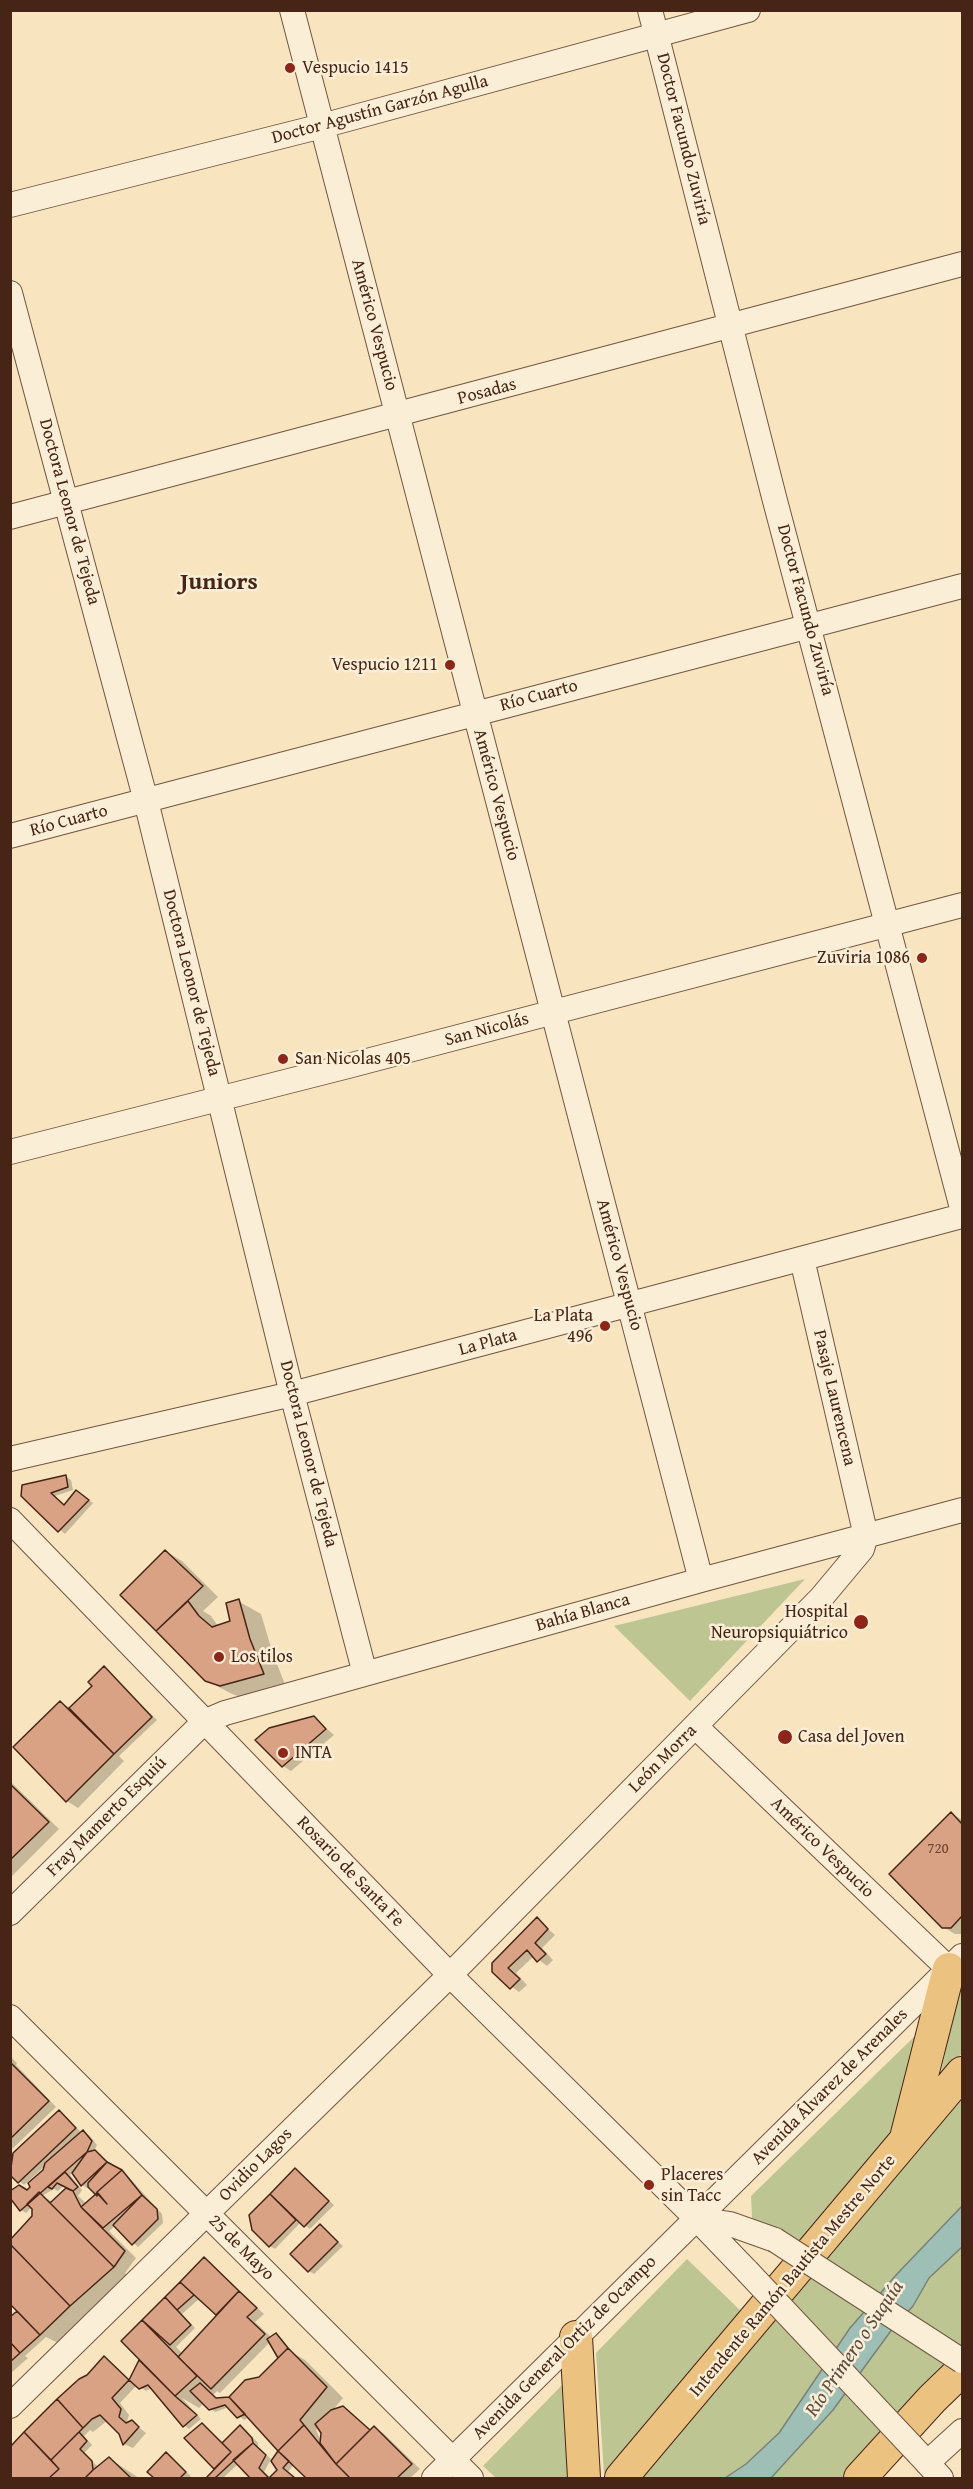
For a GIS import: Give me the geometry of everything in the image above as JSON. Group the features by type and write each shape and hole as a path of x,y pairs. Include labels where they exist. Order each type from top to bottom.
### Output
{"main road":[{"path":"905,2144 956,1963"},
{"name":"Intendente Ramón Bautista Mestre Norte","path":"621,2478 963,2073"},
{"path":"576,2337 584,2478"},
{"path":"860,2478 932,2399 963,2370"}],"street":[{"name":"Américo Vespucio","path":"292,10 701,1580"},
{"name":"Doctor Facundo Zuviría","path":"650,10 730,327 888,924 930,1093 963,1208"},
{"name":"Doctor Agustín Garzón Agulla","path":"10,205 322,126 748,10"},
{"name":"Posadas","path":"10,517 398,416 963,264"},
{"name":"Doctora Leonor de Tejeda","path":"10,293 146,801 292,1394 365,1674"},
{"name":"Río Cuarto","path":"10,836 963,586"},
{"name":"San Nicolás","path":"10,1152 553,1013 963,904"},
{"name":"La Plata","path":"10,1460 292,1394 963,1216"},
{"name":"Pasaje Laurencena","path":"802,1259 866,1536"},
{"name":"Bahía Blanca","path":"204,1722 225,1713 701,1580 963,1510"},
{"name":"Rosario de Santa Fe","path":"10,1520 450,1975 697,2219 929,2465"},
{"name":"León Morra","path":"450,1975 837,1581 862,1549 866,1536"},
{"name":"Fray Mamerto Esquiú","path":"10,1913 204,1722"},
{"name":"Américo Vespucio","path":"695,1726 956,1963"},
{"name":"Avenida Álvarez de Arenales","path":"697,2219 956,1963"},
{"name":"Ovidio Lagos","path":"10,2406 450,1975"},
{"name":"25 de Mayo","path":"10,2017 471,2478"},
{"path":"697,2219 730,2224 775,2240 963,2361"},
{"name":"Avenida General Ortiz de Ocampo","path":"434,2478 697,2219"},
{"path":"929,2465 963,2432"}],"green space":[{"path":"805,1579 690,1701 614,1626"},
{"path":"962,1980 962,2053 940,2077 960,1982"},
{"path":"921,2030 911,2118 798,2247 752,2218 751,2196"},
{"path":"962,2073 962,2206 897,2274 850,2328 779,2433 746,2464 725,2478 621,2478"},
{"path":"962,2247 962,2370 860,2478 771,2478 833,2410 893,2328 913,2306 929,2278"},
{"path":"687,2259 742,2312 604,2474 596,2353"},
{"path":"564,2383 569,2478 496,2478 483,2466"}],"water":[{"name":"Río Primero o Suquía","path":"962,2206 962,2247 929,2278 913,2306 893,2328 833,2410 771,2478 725,2478 746,2464 779,2433 850,2328 897,2274"}],"building":[{"path":"66,1475 68,1487 51,1493 64,1505 76,1490 89,1500 58,1532 21,1496 22,1485"},
{"path":"165,1550 203,1586 156,1631 120,1595"},
{"name":"Los tilos","path":"239,1599 250,1639 264,1674 220,1686 205,1681 156,1631 188,1601 199,1616 212,1627 230,1621 226,1603"},
{"path":"104,1666 152,1717 114,1754 69,1708 92,1686 88,1682"},
{"path":"60,1701 114,1754 66,1802 13,1747"},
{"name":"INTA","path":"314,1716 326,1729 282,1767 255,1740 269,1728"},
{"path":"10,1784 49,1822 10,1860"},
{"path":"951,1812 962,1824 962,1916 951,1928 942,1928 889,1874"},
{"path":"537,1917 548,1929 535,1943 546,1954 537,1962 527,1950 508,1968 520,1979 510,1989 492,1972 492,1963"},
{"path":"10,2062 49,2101 10,2139"},
{"path":"59,2110 76,2128 18,2183 10,2175 13,2153"},
{"path":"83,2130 92,2141 87,2152 20,2211 10,2198 10,2191 19,2185 27,2190 30,2187 28,2183 43,2170 45,2163"},
{"path":"95,2150 107,2162 81,2186 72,2173 87,2152"},
{"path":"107,2162 122,2170 97,2192 97,2196 88,2187 88,2183"},
{"path":"295,2168 329,2201 304,2227 270,2194"},
{"path":"122,2170 142,2195 103,2228 81,2207 97,2193 107,2204 97,2192"},
{"path":"65,2172 78,2187 73,2191 57,2183 52,2189 48,2187"},
{"path":"66,2188 73,2191 81,2207 125,2251 114,2267 50,2203"},
{"path":"39,2192 114,2267 70,2306 10,2244 10,2240 32,2216 32,2209 27,2204"},
{"path":"270,2194 296,2220 269,2247 252,2230 249,2215"},
{"path":"142,2195 157,2209 158,2219 132,2245 113,2225"},
{"path":"320,2224 338,2242 308,2272 290,2254"},
{"path":"10,2244 70,2306 40,2335 10,2304"},
{"path":"204,2257 239,2291 216,2315 180,2282"},
{"path":"180,2282 194,2295 177,2310 165,2297"},
{"path":"239,2291 257,2308 247,2317 265,2334 211,2389 178,2357"},
{"path":"165,2297 191,2325 170,2345 142,2320"},
{"path":"17,2311 40,2335 20,2353 10,2342 10,2317"},
{"path":"142,2320 197,2376 175,2396 121,2341"},
{"path":"276,2333 288,2348 278,2358 267,2339"},
{"path":"10,2342 20,2353 10,2362"},
{"path":"288,2348 327,2387 300,2420 304,2425 278,2451 229,2397 245,2380 259,2377"},
{"path":"104,2356 129,2380 112,2398 121,2409 119,2417 126,2423 132,2420 139,2427 123,2445 119,2434 100,2415 83,2428 57,2399 79,2379 87,2375"},
{"path":"139,2360 197,2415 183,2427 148,2385 139,2389 129,2380"},
{"path":"200,2383 216,2398 229,2397 245,2414 237,2418 225,2405 209,2410 190,2391"},
{"path":"57,2399 83,2428 51,2460 24,2432"},
{"path":"343,2406 370,2430 336,2464 320,2443 321,2433 315,2424 331,2410"},
{"path":"202,2423 231,2452 214,2469 184,2438"},
{"path":"240,2425 252,2438 253,2443 215,2478 206,2478 231,2452 222,2443"},
{"path":"304,2425 350,2478 306,2478 278,2451"},
{"path":"374,2426 412,2464 397,2478 350,2478 336,2464"},
{"path":"24,2432 59,2469 49,2478 10,2478 10,2447"},
{"path":"79,2432 87,2441 80,2449 92,2461 93,2470 85,2478 49,2478 59,2469 51,2460"},
{"path":"253,2443 266,2455 259,2468 269,2478 250,2478 233,2460"},
{"path":"278,2451 289,2461 283,2468 295,2478 269,2478 277,2470 271,2461"},
{"path":"166,2452 186,2472 180,2478 154,2478 147,2472"},
{"path":"109,2457 131,2478 85,2478 93,2470"}],"place":[{"name":"Vespucio 1415","path":"290,68"},
{"name":"Vespucio 1211","path":"450,665"},
{"name":"Zuviria 1086","path":"922,958"},
{"name":"San Nicolas 405","path":"283,1059"},
{"name":"La Plata 496","path":"605,1326"},
{"name":"Hospital Neuropsiquiátrico","path":"861,1622"},
{"name":"Los tilos","path":"219,1657"},
{"name":"Casa del Joven","path":"785,1737"},
{"name":"INTA","path":"283,1753"},
{"name":"Placeres sin Tacc","path":"649,2185"}],"district":[{"name":"Juniors","path":"219,583"}]}
